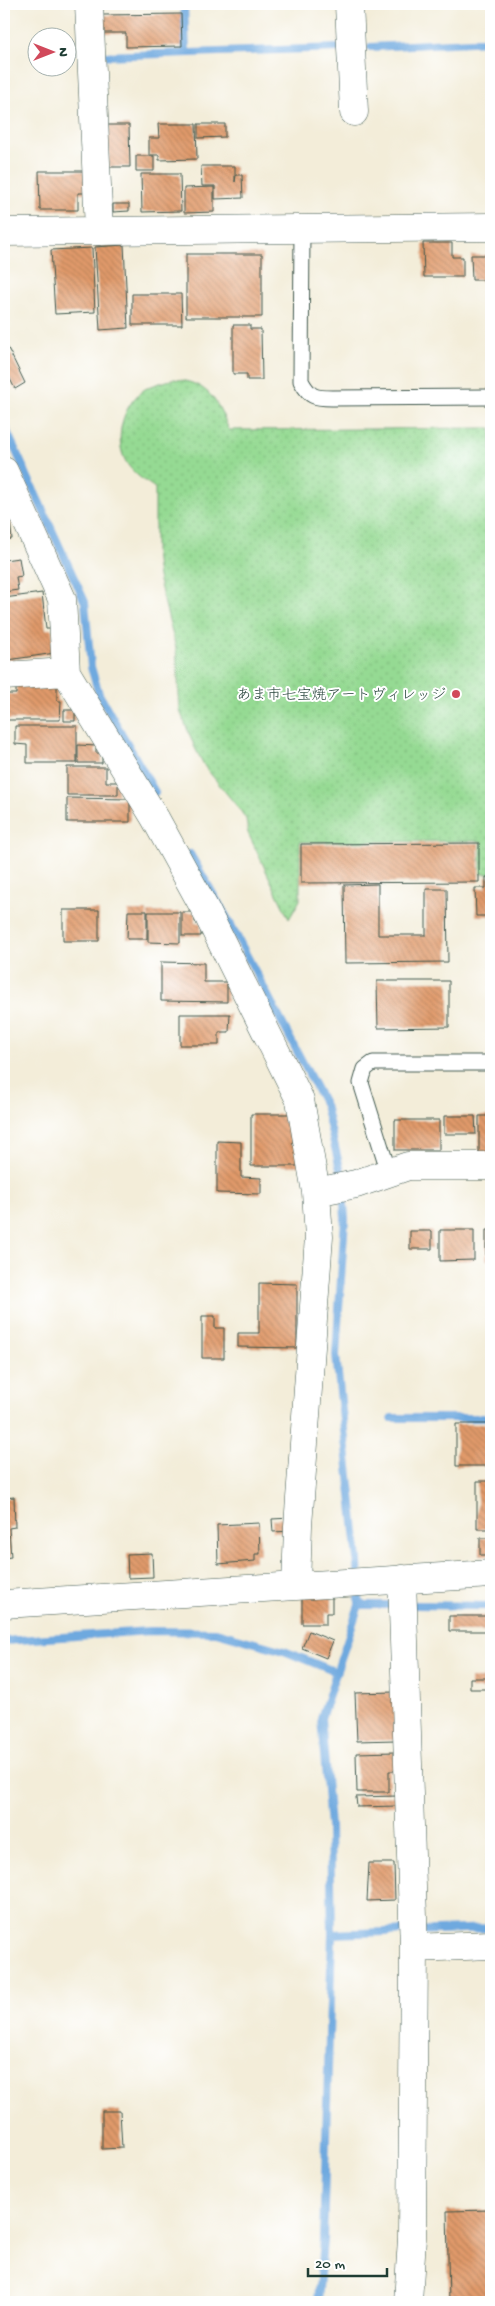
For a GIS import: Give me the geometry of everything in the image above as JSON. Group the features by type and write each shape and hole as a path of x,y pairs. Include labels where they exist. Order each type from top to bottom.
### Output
{"street":[{"path":"89,4 99,231"},
{"path":"349,4 354,112"},
{"path":"4,232 491,227"},
{"path":"4,471 62,599 66,672 154,818 205,909 300,1100 334,1188 319,1238 298,1526 296,1586"},
{"path":"4,676 66,672"},
{"path":"334,1188 408,1166 491,1166"},
{"path":"4,1604 491,1574"},
{"path":"402,1579 414,1936 412,2238 408,2302"},
{"path":"414,1936 491,1945"}],"lane":[{"path":"302,228 301,381 307,392 316,398 491,397"},
{"path":"389,1173 362,1083 364,1069 373,1063 491,1063"}],"green space":[{"path":"174,379 196,384 204,389 216,402 229,430 491,428 491,874 481,874 481,841 300,842 300,900 289,919 248,833 246,819 205,767 180,711 176,648 158,577 155,553 155,488 131,469 123,456 120,435 125,414 130,404 148,387"}],"building":[{"path":"181,14 182,46 126,47 126,33 103,33 103,15"},
{"path":"158,124 196,124 197,159 159,160 159,155 149,155 149,138 159,138"},
{"path":"198,124 225,124 225,137 198,138"},
{"path":"108,125 129,125 130,167 109,167"},
{"path":"136,156 154,156 154,171 136,171"},
{"path":"201,166 235,166 235,182 236,175 242,175 243,198 215,199 215,186 202,186"},
{"path":"39,171 85,171 85,193 78,193 78,210 40,210"},
{"path":"141,174 180,174 181,211 142,212"},
{"path":"214,187 214,212 184,213 184,188"},
{"path":"113,204 129,204 129,211 113,212"},
{"path":"423,243 452,243 452,257 463,257 463,277 424,277"},
{"path":"124,245 128,328 100,330 95,247"},
{"path":"92,248 95,312 55,314 51,250"},
{"path":"186,254 262,254 262,317 186,317"},
{"path":"471,255 491,255 491,280 472,280"},
{"path":"132,294 181,294 182,325 132,325"},
{"path":"233,325 250,325 250,329 261,329 262,380 247,380 247,374 233,374"},
{"path":"6,344 25,383 15,389 4,367 4,345"},
{"path":"4,521 10,521 12,539 4,540"},
{"path":"19,558 22,576 16,577 18,590 4,592 4,560"},
{"path":"42,593 46,629 52,629 55,653 8,660 4,631 4,598"},
{"path":"16,684 57,684 57,701 61,701 60,720 4,720 4,694 16,694"},
{"path":"64,710 75,710 75,721 64,721"},
{"path":"15,726 77,726 77,763 27,763 27,745 15,744"},
{"path":"78,745 96,746 96,753 102,753 102,763 78,763"},
{"path":"67,767 106,767 106,782 118,782 118,795 67,795"},
{"path":"67,798 130,799 130,822 67,822"},
{"path":"479,843 479,882 301,883 301,844"},
{"path":"486,877 491,877 491,916 476,916 475,888 486,888"},
{"path":"378,884 378,935 426,935 426,889 447,889 448,962 345,963 344,885"},
{"path":"63,910 99,910 99,941 63,941"},
{"path":"128,911 147,911 147,939 127,939"},
{"path":"148,912 180,912 180,943 148,942"},
{"path":"182,912 195,912 195,922 201,923 201,936 182,936"},
{"path":"161,962 204,963 204,982 227,982 227,1002 161,1001"},
{"path":"377,981 449,981 449,1027 378,1028"},
{"path":"180,1014 230,1014 229,1032 219,1032 219,1045 180,1045"},
{"path":"251,1114 293,1114 293,1144 299,1144 299,1166 251,1166"},
{"path":"444,1116 475,1116 476,1134 444,1134"},
{"path":"479,1116 491,1116 491,1154 479,1154"},
{"path":"395,1120 439,1120 439,1150 395,1150"},
{"path":"217,1141 241,1142 241,1177 261,1178 261,1194 217,1193"},
{"path":"440,1230 474,1230 474,1260 440,1261"},
{"path":"486,1230 491,1230 491,1260 486,1260"},
{"path":"410,1231 432,1231 432,1249 410,1249"},
{"path":"259,1283 297,1284 297,1348 238,1347 238,1333 259,1333"},
{"path":"202,1316 215,1316 215,1328 224,1328 224,1358 202,1358"},
{"path":"456,1424 491,1424 491,1466 456,1466"},
{"path":"477,1481 491,1481 491,1529 477,1529"},
{"path":"14,1497 15,1527 9,1528 11,1557 4,1558 4,1498"},
{"path":"291,1518 291,1531 273,1532 272,1519"},
{"path":"259,1523 260,1554 255,1554 255,1561 218,1564 217,1525"},
{"path":"480,1538 491,1538 491,1555 480,1555"},
{"path":"152,1553 153,1577 128,1578 127,1554"},
{"path":"302,1594 332,1594 332,1613 326,1613 326,1624 302,1624"},
{"path":"449,1616 490,1616 490,1631 449,1631"},
{"path":"309,1631 333,1641 326,1658 302,1648"},
{"path":"470,1678 491,1678 491,1689 470,1689"},
{"path":"395,1692 396,1740 357,1741 355,1693"},
{"path":"395,1752 396,1771 389,1771 389,1792 357,1792 356,1753"},
{"path":"397,1796 398,1806 357,1807 356,1797"},
{"path":"369,1863 394,1863 395,1900 367,1901"},
{"path":"102,2111 120,2111 122,2148 102,2149"},
{"path":"491,2210 491,2302 449,2302 447,2211"}],"waterway":[{"path":"184,4 186,53"},
{"path":"371,47 491,41"},
{"path":"102,56 340,48"},
{"path":"4,425 85,602 91,667 99,694 155,792"},
{"path":"190,854 230,923 325,1105 342,1177 345,1218 336,1355 358,1560 359,1605 321,1718 330,1826 332,1934 323,2240 318,2302"},
{"path":"392,1418 491,1418"},
{"path":"359,1605 393,1605"},
{"path":"414,1605 491,1606"},
{"path":"4,1641 149,1631 216,1632 284,1651 336,1672"},
{"path":"332,1934 491,1928"}],"place":[{"name":"あま市七宝焼アートヴィレッジ","path":"456,694"}]}
